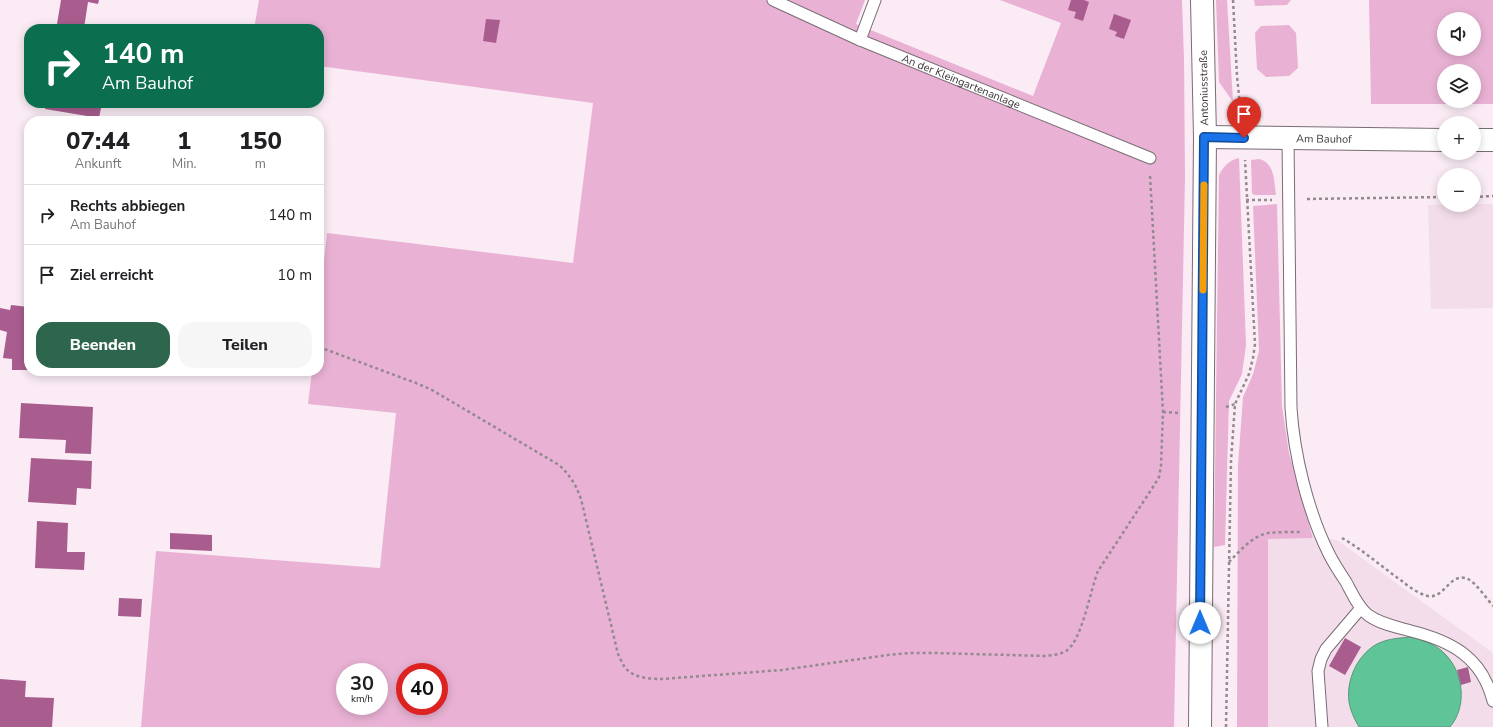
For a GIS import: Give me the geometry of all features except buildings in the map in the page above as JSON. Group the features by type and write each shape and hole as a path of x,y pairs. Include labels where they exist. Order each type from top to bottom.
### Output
{"street":[{"name":"Antoniusstraße","path":"1200,727 1204,137 1202,0"},
{"name":"Am Bauhof","path":"1204,137 1437,140"},
{"path":"1481,140 1493,140"}],"lane":[{"name":"An der Kleingartenanlage","path":"773,0 860,40 1150,158"},
{"path":"860,40 874,0"},
{"path":"1288,138 1292,419 1301,470 1319,531 1329,555 1361,608 1376,620 1432,636 1450,644 1464,653 1475,664 1484,677 1493,701"},
{"path":"1322,727 1318,671 1321,659 1326,648 1361,608"}],"path":[{"path":"1226,727 1231,461 1235,404 1249,374 1255,344 1246,200 1244,138 1237,76 1233,0"},
{"path":"324,349 432,390 559,465 568,472 581,499 618,654 624,667 634,674 647,679 662,679 758,673 912,653 1045,656 1059,654 1070,647 1076,638 1098,571 1153,487 1161,466 1163,412 1150,158"},
{"path":"1481,196 1493,196"},
{"path":"1246,200 1437,197"},
{"path":"1229,562 1247,544 1263,535 1269,533 1319,531 1336,534 1351,542 1419,593 1429,596 1436,595 1441,593 1450,582 1461,578 1467,579 1472,582 1493,606"}],"shaded area":[{"path":"259,0 865,0 856,24 1033,96 1061,23 1000,0 1182,0 1185,178 1174,727 141,727 156,551 380,568 396,413 308,404 311,376 324,376 324,260 327,233 573,263 593,103 324,67 324,24 255,24"},
{"path":"1216,0 1227,0 1233,102 1219,82"},
{"path":"1254,0 1291,0 1287,5 1255,6"},
{"path":"1369,0 1493,0 1493,104 1481,104 1481,64 1437,64 1437,104 1371,104"},
{"path":"1289,25 1296,33 1298,68 1289,76 1266,77 1257,69 1255,33 1261,26"},
{"path":"1239,158 1246,345 1242,374 1229,401 1225,545 1214,547 1219,175 1227,164 1232,160"},
{"path":"1259,159 1268,164 1271,168 1276,195 1254,195 1252,193 1251,160"},
{"path":"1277,204 1282,406 1289,453 1313,538 1268,539 1268,727 1237,727 1238,465 1243,397 1253,374 1259,351 1253,206"},
{"path":"1481,204 1493,204 1493,308 1431,309 1428,205 1437,205 1437,212 1481,212"},
{"path":"1268,538 1322,538 1337,540 1493,653 1493,727 1268,727"},
{"path":"1413,637 1439,649 1446,655 1457,671 1460,681 1461,700 1455,719 1450,727 1359,727 1351,710 1349,701 1350,682 1357,664 1369,649 1377,644 1390,639"}],"slow traffic":[{"path":"1203,290 1204,185"}],"route":[{"path":"1200,623 1204,137 1244,138"}]}
